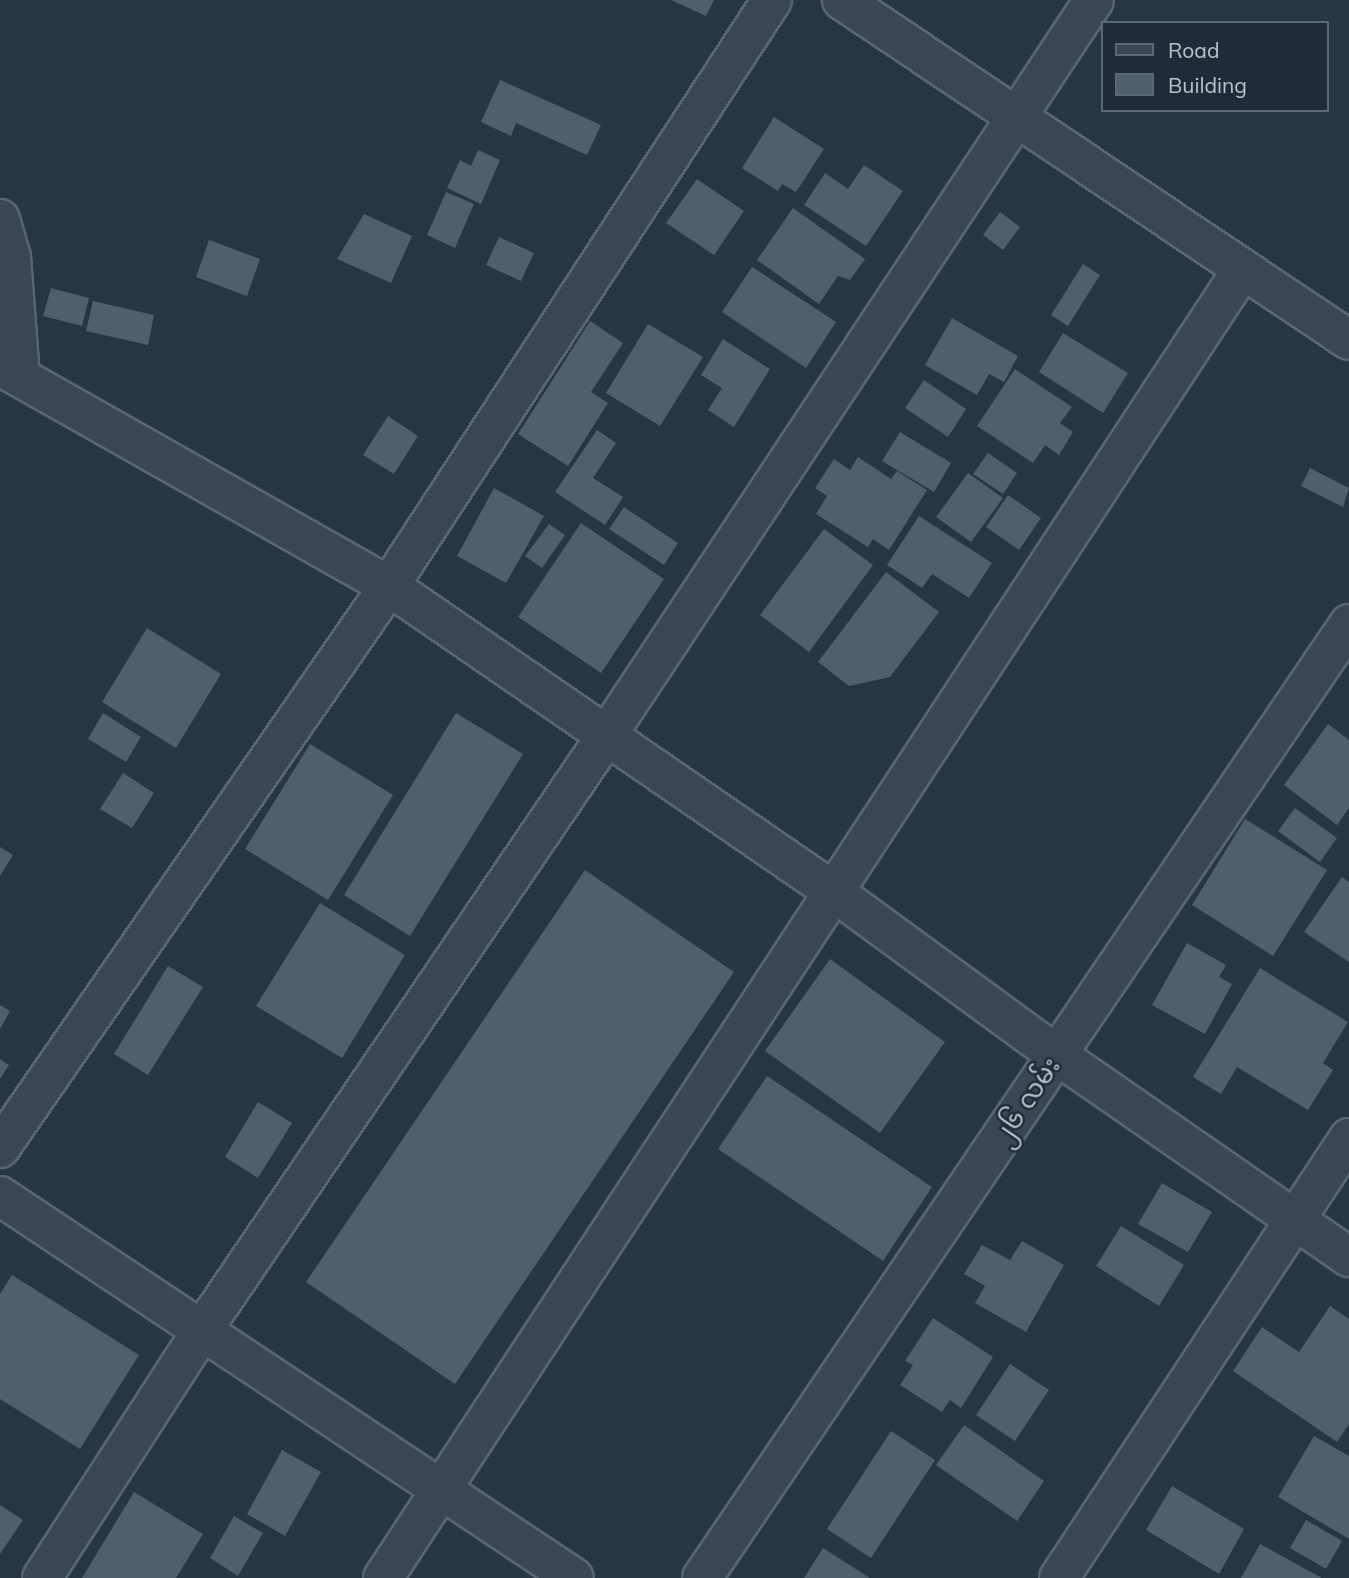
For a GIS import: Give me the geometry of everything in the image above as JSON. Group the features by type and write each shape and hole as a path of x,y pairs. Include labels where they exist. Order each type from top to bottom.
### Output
{"street":[{"path":"0,1148 389,586 772,0"},
{"path":"842,0 1349,341"},
{"path":"42,1578 201,1332 605,738 1014,116 1094,0"},
{"path":"0,219 11,257 10,371 389,586 605,738 834,892 1057,1055 1349,1257"},
{"path":"383,1578 1243,270"},
{"name":"၂၆ လမ်း","path":"702,1578 1349,624"},
{"path":"1059,1578 1297,1223 1349,1138"},
{"path":"0,1196 574,1578"}],"building":[{"path":"671,0 714,0 706,16"},
{"path":"500,80 601,125 587,155 516,123 511,136 481,122"},
{"path":"774,117 824,149 796,192 782,184 778,191 742,168"},
{"path":"478,150 500,160 481,204 447,188 460,160 471,166"},
{"path":"864,165 903,191 866,246 804,205 825,173 848,189"},
{"path":"697,179 744,211 714,255 666,223"},
{"path":"446,192 474,204 455,248 427,235"},
{"path":"793,208 865,259 850,280 838,276 819,304 757,260"},
{"path":"1000,212 1020,227 1003,250 983,235"},
{"path":"364,214 412,236 391,283 337,259"},
{"path":"499,237 534,253 521,281 486,265"},
{"path":"209,240 260,259 247,296 196,277"},
{"path":"1083,264 1100,275 1068,326 1051,315"},
{"path":"752,267 836,322 806,368 722,312"},
{"path":"51,288 89,298 82,326 43,316"},
{"path":"93,301 154,315 148,345 86,331"},
{"path":"952,318 1018,356 1004,382 989,374 977,395 925,365"},
{"path":"590,321 623,343 591,392 608,403 568,466 518,434"},
{"path":"648,324 703,357 660,426 606,393"},
{"path":"1063,333 1128,373 1103,413 1039,372"},
{"path":"723,339 770,369 734,427 708,410 722,388 701,375"},
{"path":"1015,369 1072,407 1060,423 1073,432 1059,455 1045,445 1033,463 977,426"},
{"path":"924,380 966,409 948,437 905,408"},
{"path":"388,416 418,436 394,474 363,455"},
{"path":"597,430 616,443 593,478 623,497 605,525 555,492"},
{"path":"900,432 951,463 934,492 882,461"},
{"path":"988,453 1017,473 1003,494 973,474"},
{"path":"858,457 891,479 897,471 927,490 889,550 873,539 868,547 816,514 827,496 815,488 834,459 850,470"},
{"path":"1310,468 1349,488 1343,507 1301,486"},
{"path":"968,473 1003,498 971,542 936,517"},
{"path":"494,488 544,516 506,583 457,556"},
{"path":"1008,495 1041,518 1019,550 986,527"},
{"path":"624,507 678,543 664,565 609,529"},
{"path":"919,516 992,563 969,598 932,574 922,588 887,565"},
{"path":"581,523 664,579 601,673 518,617"},
{"path":"549,524 565,535 542,568 525,556"},
{"path":"824,529 873,565 809,652 760,615"},
{"path":"886,572 939,612 890,677 849,686 818,662"},
{"path":"147,628 221,674 176,748 102,702"},
{"path":"103,713 141,737 126,762 88,739"},
{"path":"456,713 523,754 410,936 344,895"},
{"path":"1328,724 1349,740 1349,808 1337,825 1284,785"},
{"path":"310,744 393,795 328,900 245,849"},
{"path":"123,773 154,793 132,828 100,809"},
{"path":"1295,808 1337,838 1320,862 1278,831"},
{"path":"1245,819 1327,870 1273,956 1192,905"},
{"path":"0,847 13,855 0,876"},
{"path":"585,870 734,972 455,1384 306,1282"},
{"path":"1342,877 1349,882 1349,962 1304,932"},
{"path":"320,903 405,955 342,1058 256,1006"},
{"path":"1187,943 1226,965 1219,977 1232,984 1205,1034 1152,1005"},
{"path":"830,959 945,1042 880,1133 765,1051"},
{"path":"168,966 203,987 148,1075 114,1054"},
{"path":"1260,968 1348,1022 1323,1063 1333,1070 1308,1110 1237,1067 1221,1094 1193,1077"},
{"path":"0,1005 10,1011 0,1029"},
{"path":"0,1059 9,1065 0,1079"},
{"path":"767,1076 932,1187 883,1261 718,1149"},
{"path":"258,1102 292,1123 258,1178 225,1157"},
{"path":"1162,1183 1212,1212 1188,1252 1138,1224"},
{"path":"1121,1226 1184,1265 1159,1306 1096,1266"},
{"path":"1022,1241 1064,1265 1026,1332 975,1303 985,1286 964,1274 982,1245 1010,1260"},
{"path":"12,1275 139,1355 80,1449 0,1399 0,1294"},
{"path":"1330,1306 1349,1319 1349,1424 1337,1442 1233,1371 1262,1327 1299,1352"},
{"path":"933,1318 993,1357 961,1408 950,1400 942,1412 900,1385 913,1365 905,1361"},
{"path":"1010,1364 1049,1390 1015,1441 976,1415"},
{"path":"964,1425 1044,1481 1017,1521 936,1465"},
{"path":"891,1431 935,1460 871,1558 827,1529"},
{"path":"1314,1436 1349,1456 1349,1539 1278,1497"},
{"path":"282,1450 321,1472 285,1536 247,1514"},
{"path":"1172,1486 1244,1529 1219,1574 1146,1530"},
{"path":"134,1492 203,1534 176,1578 82,1578"},
{"path":"0,1505 23,1520 0,1554"},
{"path":"234,1516 263,1533 238,1576 210,1558"},
{"path":"1306,1520 1342,1541 1326,1569 1290,1548"},
{"path":"1260,1544 1322,1578 1241,1578"},
{"path":"823,1548 870,1578 804,1578"}]}
